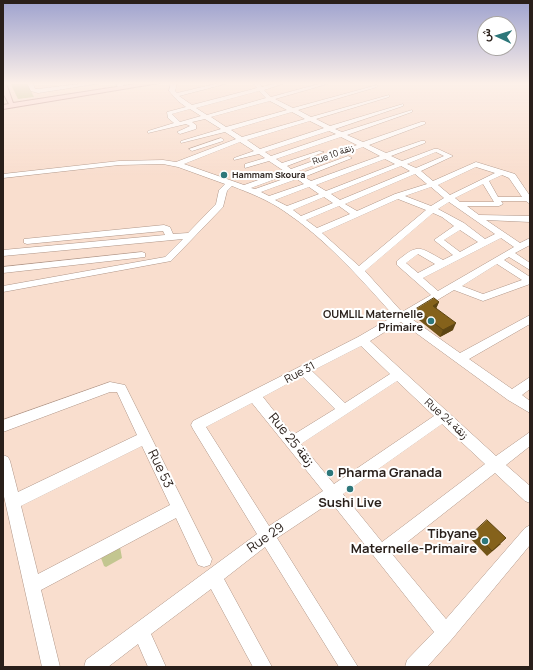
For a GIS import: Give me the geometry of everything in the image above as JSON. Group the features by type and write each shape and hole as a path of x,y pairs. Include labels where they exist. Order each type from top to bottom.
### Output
{"street":[{"path":"168,114 177,124 183,142 192,149 196,157"},
{"path":"201,114 356,214"},
{"path":"150,132 214,114"},
{"path":"229,114 245,124"},
{"path":"256,114 263,118"},
{"path":"192,149 323,114"},
{"path":"236,159 371,114"},
{"path":"248,166 400,114"},
{"path":"183,142 275,115"},
{"path":"177,164 237,138 304,115 416,171 449,198 479,217 520,247"},
{"path":"222,153 341,115 450,166"},
{"path":"180,132 194,128 193,125 187,122"},
{"path":"280,166 377,132 422,124"},
{"path":"270,199 387,156 402,144 422,124"},
{"name":"Rue 10 زنقة","path":"244,188 422,124"},
{"path":"254,192 373,149 423,142"},
{"path":"353,148 362,153"},
{"path":"287,209 424,154 438,150 450,156 450,166 433,184 398,196 316,232"},
{"path":"3,176 119,163 152,162 177,164 231,183 270,199 287,209 316,232 359,271 402,317 459,359 530,408"},
{"path":"300,220 416,171 450,166 478,164 512,176 529,198"},
{"path":"359,271 431,210 449,198 502,172"},
{"path":"458,204 497,205 499,203 485,181"},
{"path":"3,270 171,257 220,205 223,190 231,183"},
{"path":"398,196 445,215 482,242"},
{"path":"496,199 529,198"},
{"path":"479,217 530,219"},
{"path":"492,227 506,218"},
{"path":"460,225 438,240 460,255"},
{"path":"24,251 28,238 164,228 167,229 170,237"},
{"path":"416,278 482,242 501,234"},
{"path":"3,253 192,235"},
{"path":"141,240 142,259"},
{"name":"Rue 31","path":"267,536 198,425 255,397 362,340 530,241"},
{"path":"437,295 400,264 414,252 421,251 442,264"},
{"path":"510,254 530,267"},
{"path":"3,289 142,259"},
{"path":"498,261 530,281"},
{"path":"454,286 483,298 530,281"},
{"path":"459,359 530,319"},
{"name":"Rue 24 زنقة","path":"362,340 530,496"},
{"path":"304,371 343,408"},
{"path":"293,442 343,408 398,375"},
{"path":"512,396 530,382"},
{"name":"Rue 53","path":"3,426 110,387 117,387 123,391 204,559"},
{"name":"Rue 25 زنقة","path":"255,397 293,442 446,633"},
{"name":"Rue 29","path":"93,667 267,536 443,416"},
{"path":"13,502 145,438"},
{"path":"382,552 530,438"},
{"path":"3,461 51,667"},
{"path":"32,586 179,508"},
{"path":"414,667 446,633 530,533"},
{"path":"267,536 350,667"},
{"path":"213,576 263,667"},
{"path":"141,631 157,667"}],"green space":[{"path":"120,547 122,558 106,567 104,566 101,558"}],"building":[{"path":"434,298 439,302 433,306 456,323 443,330 416,309"},
{"path":"487,520 506,538 492,551 474,532"}],"place":[{"name":"Hammam Skoura","path":"224,175"},
{"name":"OUMLIL Maternelle Primaire","path":"431,321"},
{"name":"Pharma Granada","path":"330,473"},
{"name":"Sushi Live","path":"350,489"},
{"name":"Tibyane Maternelle-Primaire","path":"485,541"}]}
